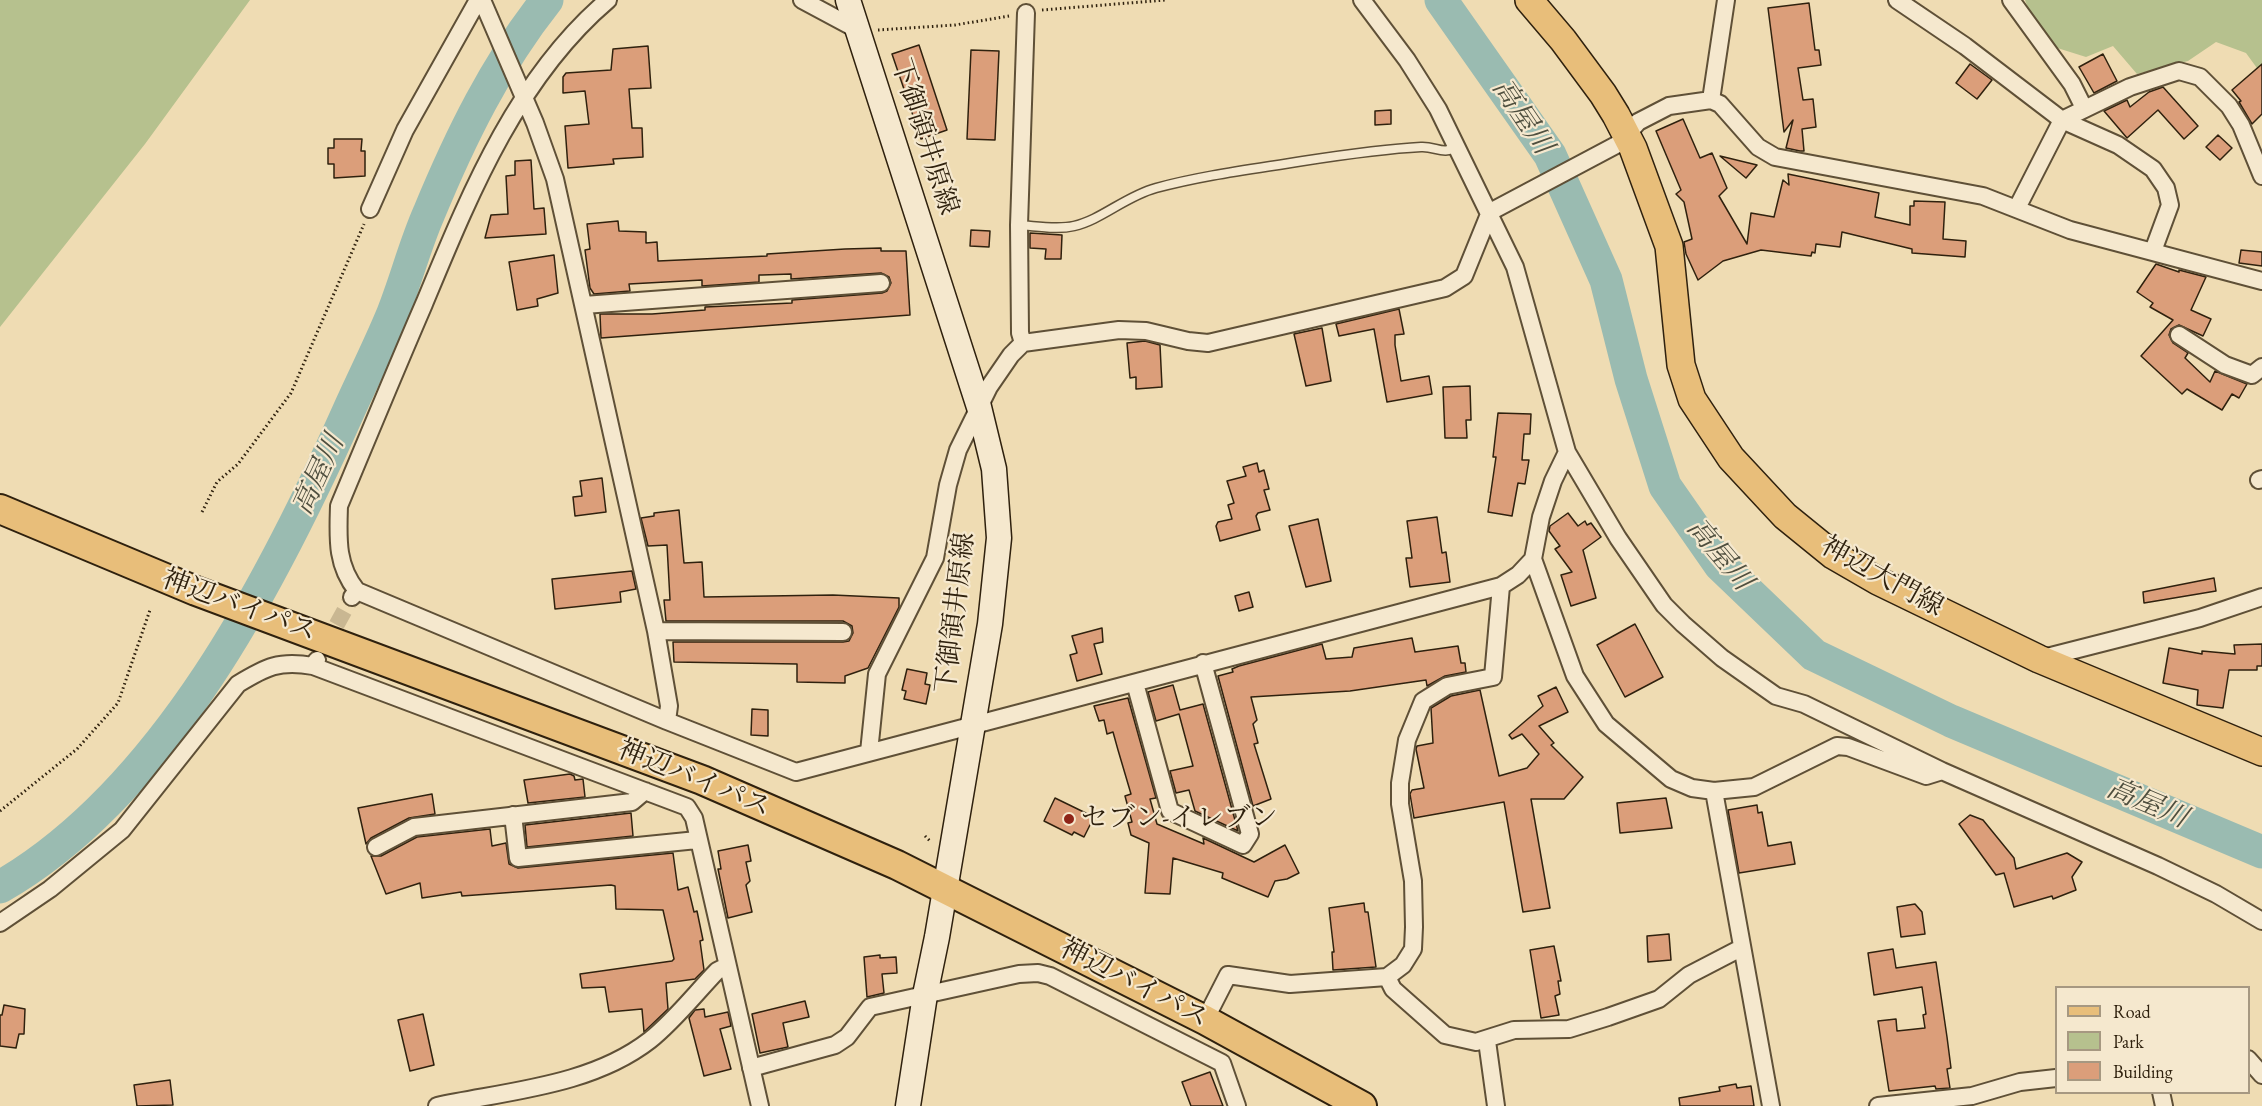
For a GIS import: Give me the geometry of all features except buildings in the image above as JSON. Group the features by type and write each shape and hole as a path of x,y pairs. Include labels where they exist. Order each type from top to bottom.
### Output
{"highway":[{"name":"神辺バイパス","path":"0,509 196,591 702,780 945,888 1205,1020 1362,1106"}],"main road":[{"name":"下御領井原線","path":"848,0 979,406 994,469 999,538 990,624 925,995 908,1106"},
{"name":"神辺大門線","path":"1528,0 1563,40 1603,94 1669,246 1681,365 1692,399 1731,458 1785,516 1833,555 1878,581 2039,658 2251,748"}],"street":[{"path":"608,0 582,22 554,54 523,96 501,135 455,231 339,506 337,541 340,562 355,594 796,772 1501,586 1518,575 1533,559"},
{"path":"802,0 858,30"},
{"path":"1362,0 1407,60 1458,146 1492,211 1515,267 1567,452 1618,538 1664,605 1722,658 1776,696 1804,704 1942,771 2158,866 2216,894 2262,921"},
{"path":"1711,99 1727,0"},
{"path":"1898,0 1965,46 2062,120 2118,145 2152,169 2166,188 2170,205 2153,251"},
{"path":"2011,0 2072,84 2084,108"},
{"path":"481,2 523,96 555,179 656,631 669,706 667,721"},
{"path":"370,210 405,129 481,2"},
{"path":"1023,343 1020,333 1019,225 1026,13"},
{"path":"2017,208 2062,120 2130,87 2179,70 2200,77 2229,105 2241,125 2262,176"},
{"path":"869,752 877,674 935,558 948,486 958,450 979,406 1011,354 1023,343 1119,330 1146,331 1188,341 1208,343 1445,288 1464,276 1492,211 1624,139 1638,122 1669,106 1711,99 1720,104 1758,147 1775,157 1983,196 2070,230 2262,281"},
{"path":"584,305 881,283"},
{"path":"2179,335 2225,365 2252,375 2262,367"},
{"path":"1567,452 1553,481 1541,517 1533,559 1575,676 1606,724 1671,779 1692,788 1714,791 1754,788 1837,746 1848,747 1926,776 1942,771"},
{"path":"1205,1020 1228,975 1290,984 1387,977 1403,965 1413,949 1413,881 1400,804 1400,783 1407,740 1423,701 1447,686 1493,677 1501,586"},
{"path":"2039,658 2200,618 2262,597"},
{"path":"656,631 843,632"},
{"path":"0,923 50,889 122,830 238,684 261,670 283,663 315,663 687,807 694,818 697,840 760,1106"},
{"path":"1135,683 1170,811 1243,845 1250,834 1203,663"},
{"path":"2251,748 2262,764"},
{"path":"376,847 414,827 632,802 645,791"},
{"path":"1714,791 1771,1106"},
{"path":"513,815 518,858 697,840"},
{"path":"1387,977 1392,989 1445,1035 1460,1040 1487,1041 1514,1030 1569,1029 1659,999 1689,975 1741,948"},
{"path":"437,1106 554,1082 591,1072 623,1058 651,1039 717,971 727,966"},
{"path":"752,1068 835,1045 847,1037 870,1006 1018,974 1038,973 1050,976 1222,1063 1237,1106"},
{"path":"1131,1016 1143,989"},
{"path":"1487,1041 1496,1106"},
{"path":"2250,1061 2262,1074"},
{"path":"1878,1106 1972,1096 2020,1082 2055,1078"}],"lane":[{"path":"1019,225 1070,227 1081,224 1124,200 1155,188 1227,173 1386,149 1431,146 1440,152 1450,151 1458,146"}],"path":[{"path":"202,512 217,482 238,464 291,393 370,210"},
{"path":"0,811 77,749 118,703 150,610"},
{"path":"925,836 930,841"}],"green space":[{"path":"0,0 250,0 145,144 0,327"},
{"path":"2025,0 2262,0 2262,75 2246,53 2216,42 2188,61 2137,74 2113,46 2086,57 2051,46 2031,16"}],"waterway":[{"name":"高屋川","path":"0,887 59,846 114,796 163,739 208,676 249,610 319,475 381,341 424,226 480,102 511,50 547,0"},
{"name":"高屋川","path":"1441,0 1550,155 1606,280 1631,379 1665,486 1720,565 1814,655 1951,721 2262,852"}],"tunnel":[{"path":"325,646 352,597"}],"place":[{"name":"セブン-イレブン","path":"1069,819"}]}
